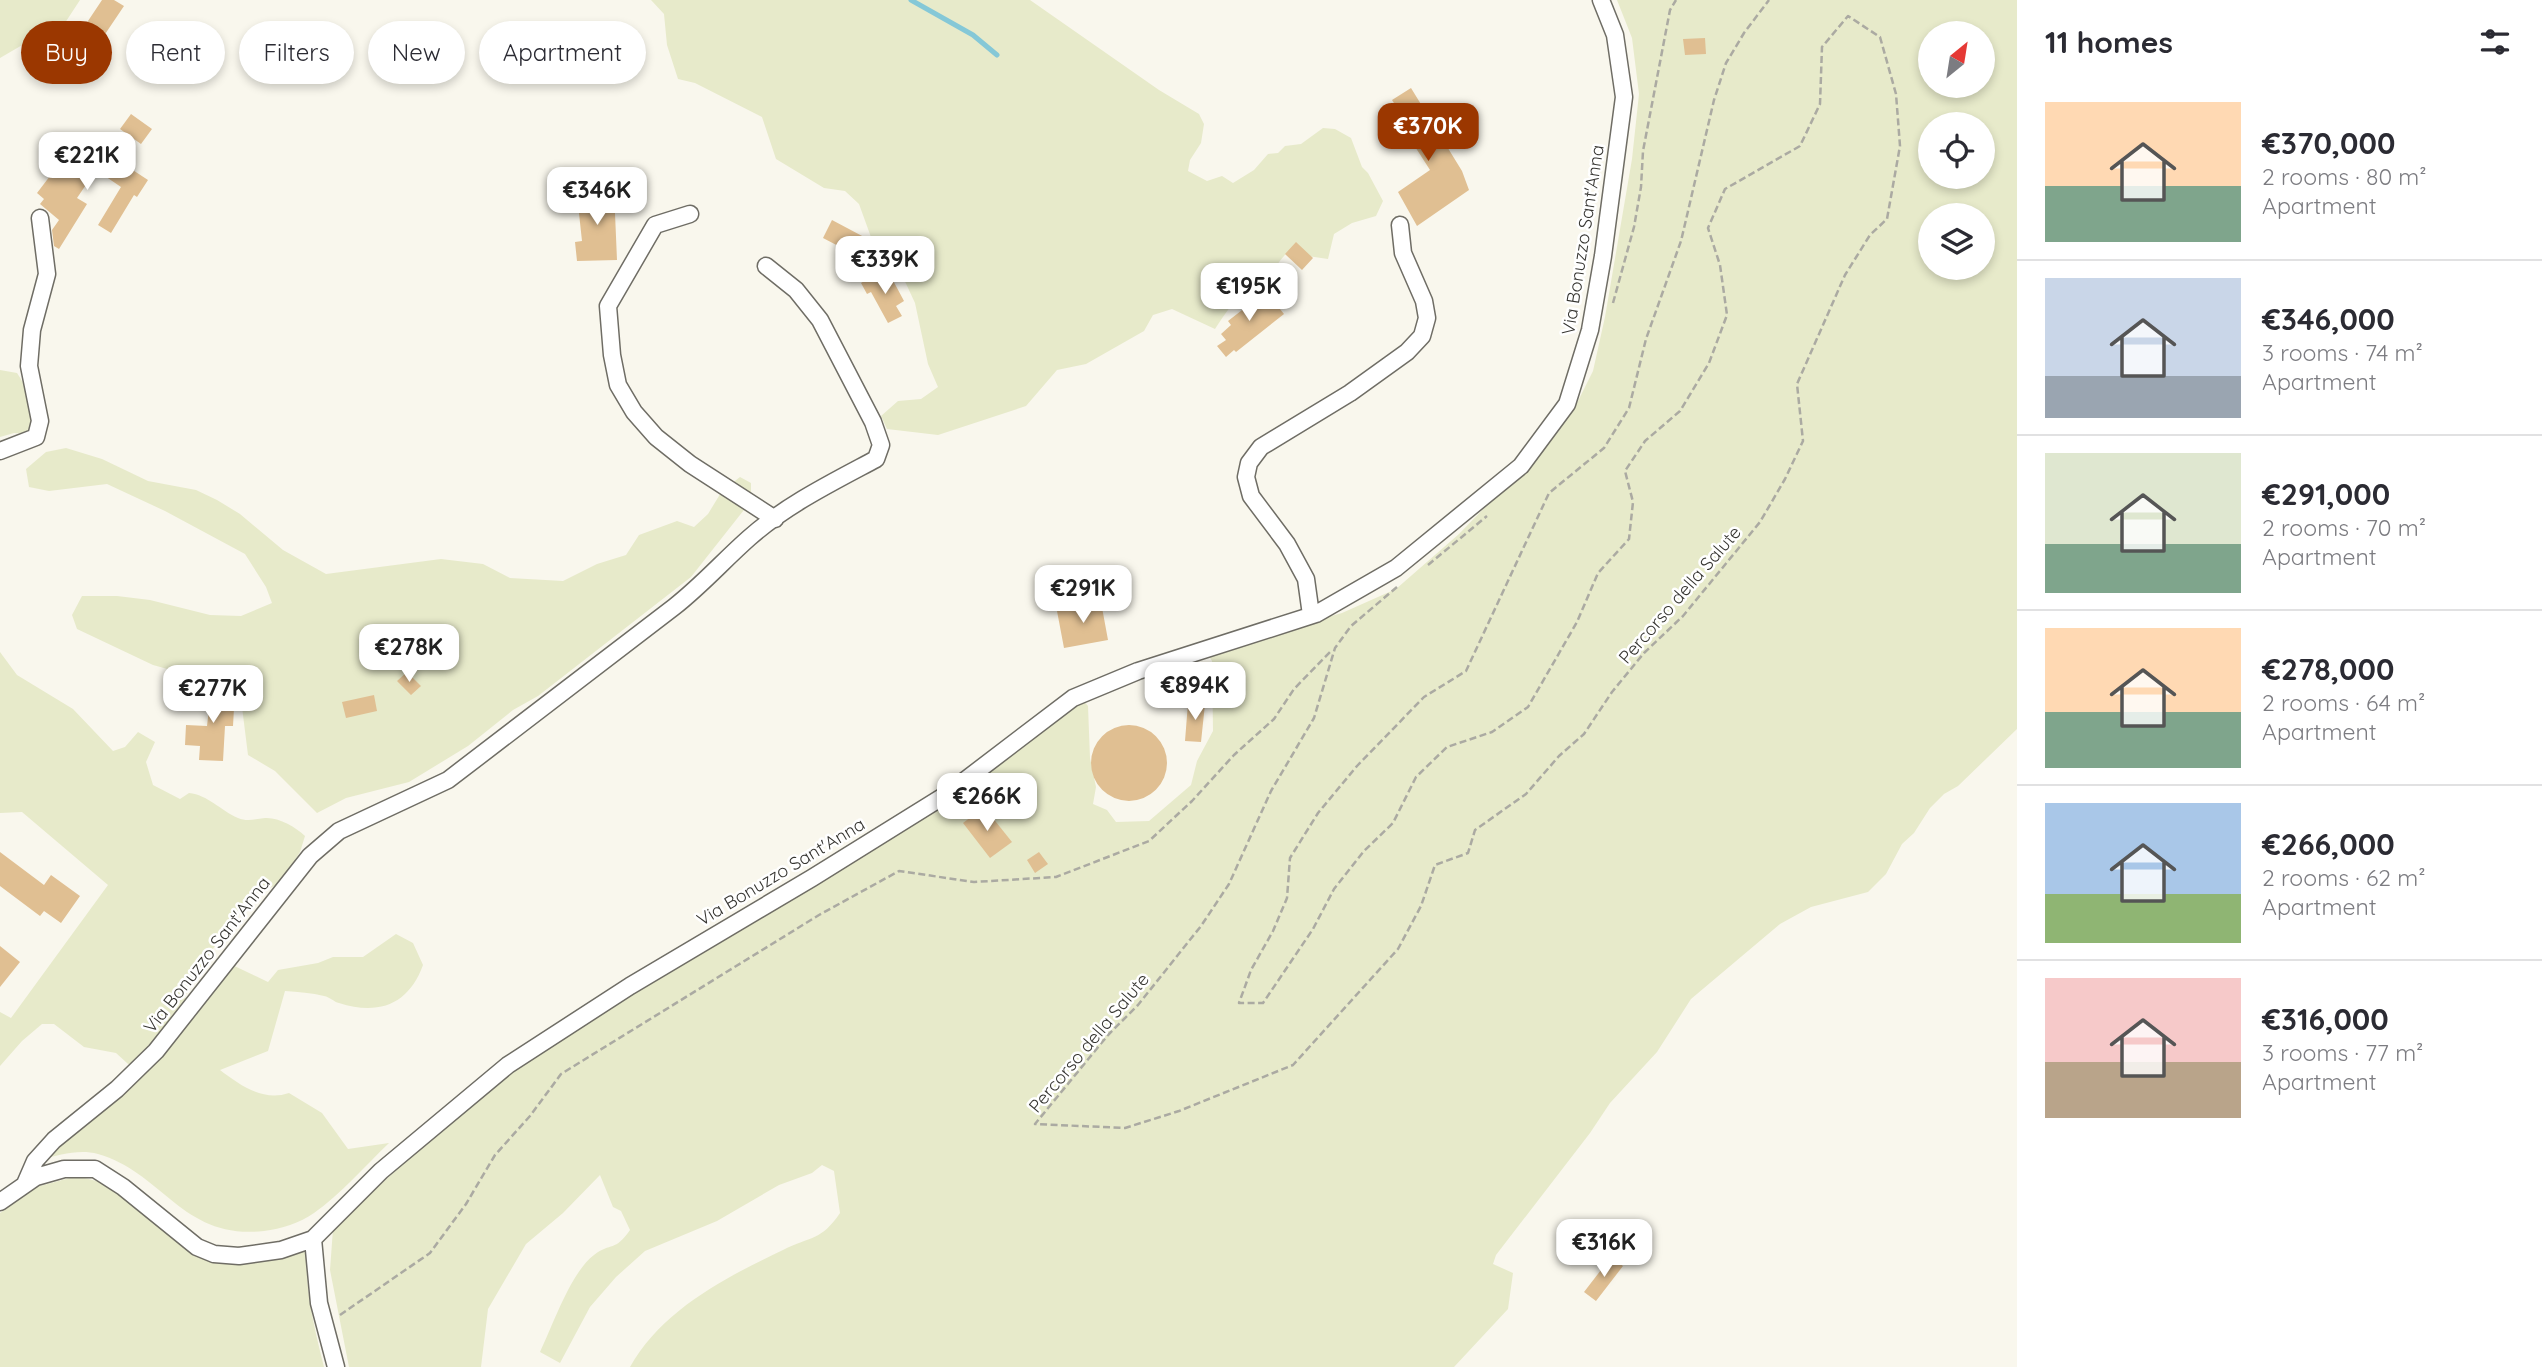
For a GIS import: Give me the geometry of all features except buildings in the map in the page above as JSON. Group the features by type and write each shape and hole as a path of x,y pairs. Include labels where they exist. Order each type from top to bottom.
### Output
{"street":[{"name":"Via Bonuzzo Sant'Anna","path":"0,1202 36,1177 64,1169 95,1169 123,1187 197,1247 214,1254 239,1256 281,1250 313,1239 381,1171 508,1065 652,972 812,878 947,794 1073,698 1138,671 1311,615 1396,568 1521,466 1567,404 1590,330 1603,256 1624,97 1615,35 1601,0"},
{"path":"691,214 655,225 608,306 612,355 618,384 634,412 656,438 690,464 775,519"},
{"path":"0,451 36,437 40,421 29,366 32,330 47,274 40,218"},
{"path":"1311,615 1306,579 1287,544 1251,496 1246,478 1249,463 1261,447 1350,393 1407,352 1422,336 1427,318 1426,310 1403,253 1401,225"},
{"name":"Via Bonuzzo Sant'Anna","path":"24,1186 35,1161 54,1140 117,1089 156,1051 310,856 339,831 448,780 708,580 749,537 876,459 881,445 873,422 820,320 796,290 766,266"},
{"path":"313,1239 319,1303 336,1367"}],"path":[{"name":"Percorso della Salute","path":"1384,599 1351,626 1335,648 1314,718 1271,791 1229,884 1170,967 1108,1035 1035,1124 1125,1128 1179,1111 1293,1065 1398,949 1421,906 1435,865 1468,853 1475,830 1526,794 1559,756 1584,734 1612,692 1644,653 1683,616 1760,522 1803,441 1797,384 1845,275 1870,234 1887,219 1900,146 1895,94 1880,37 1848,16 1822,47 1820,104 1800,146 1725,189 1708,228 1720,265 1727,315 1709,363 1680,411 1645,441 1625,471 1633,502 1629,539 1598,573 1577,622 1553,667 1528,707 1492,732 1447,747 1416,777 1393,823 1364,851 1334,889 1307,938 1263,1003 1240,1003 1251,970 1273,931 1287,898 1290,858 1318,813 1357,766 1424,697 1466,671 1549,493 1604,448 1629,408 1646,339 1681,241 1714,100 1726,63 1769,0"},
{"path":"325,1324 430,1253 466,1204 495,1155 530,1116 561,1074 819,915 899,871 974,881 1056,877 1149,841 1192,801 1234,755 1274,719 1294,689 1335,648"}],"green space":[{"path":"0,0 80,0 66,21 21,21 21,46 0,58"},
{"path":"651,0 1030,0 1159,90 1199,114 1204,124 1201,143 1190,160 1188,171 1207,181 1222,176 1233,183 1254,170 1268,154 1278,153 1285,146 1301,144 1323,128 1335,129 1351,138 1362,167 1383,201 1376,216 1352,223 1334,234 1328,259 1301,255 1290,250 1261,288 1239,298 1215,329 1172,309 1153,315 1144,331 1086,364 1057,370 1026,406 938,435 887,429 881,416 898,401 921,399 938,387 928,364 915,303 902,275 880,262 859,204 845,191 824,188 776,159 762,117 695,83 678,79 667,45 664,14"},
{"path":"1617,0 2017,0 2017,729 1958,786 1944,794 1930,808 1914,833 1902,844 1886,874 1868,892 1811,907 1780,924 1691,999 1657,1052 1610,1103 1496,1255 1493,1264 1513,1273 1508,1309 1454,1367 630,1367 659,1328 697,1297 740,1272 827,1229 840,1213 834,1171 822,1165 812,1173 779,1185 717,1221 645,1251 616,1277 590,1307 560,1363 540,1352 570,1286 594,1255 617,1244 630,1230 621,1211 613,1207 600,1175 563,1213 526,1244 488,1309 481,1367 349,1367 330,1270 333,1229 483,1089 744,919 882,845 1082,699 1088,706 1090,758 1096,787 1093,804 1107,810 1116,822 1149,821 1191,785 1197,761 1213,731 1212,661 1206,651 1342,613 1396,589 1459,534 1558,432 1593,371 1632,159 1639,94 1632,38"},
{"path":"0,370 17,373 26,388 32,410 28,434 14,433 0,437"},
{"path":"66,448 102,459 148,481 196,490 217,500 240,514 283,550 326,574 441,559 483,564 510,578 563,581 597,564 626,555 639,535 677,521 694,527 708,514 722,491 740,477 751,483 751,501 691,577 538,696 513,710 468,746 409,782 346,798 317,813 275,771 248,755 241,699 213,672 189,675 153,665 77,629 72,615 82,596 150,600 210,615 241,616 272,603 266,587 245,554 165,511 107,484 49,491 29,487 26,469 46,452"},
{"path":"0,652 17,675 73,709 113,751 125,747 138,732 155,742 146,762 153,785 180,799 189,793 196,794 241,819 270,818 281,821 305,836 300,852 280,883 245,901 188,986 184,1004 226,962 268,982 278,970 318,963 333,957 363,957 396,934 413,943 423,965 410,989 401,998 391,1004 367,1008 339,1003 319,995 285,991 268,1051 220,1070 261,1094 289,1093 322,1113 348,1149 389,1143 333,1198 303,1220 264,1231 236,1231 193,1216 140,1175 121,1163 98,1154 76,1152 40,1160 138,1073 116,1053 84,1047 54,1024 42,1024 22,1041 0,1066 0,1012 11,1018 108,885 22,812 0,813"},
{"path":"77,1176 104,1183 206,1252 307,1245 308,1291 324,1367 0,1367 0,1213 36,1187"}],"waterway":[{"path":"911,0 973,35 997,55"}]}
